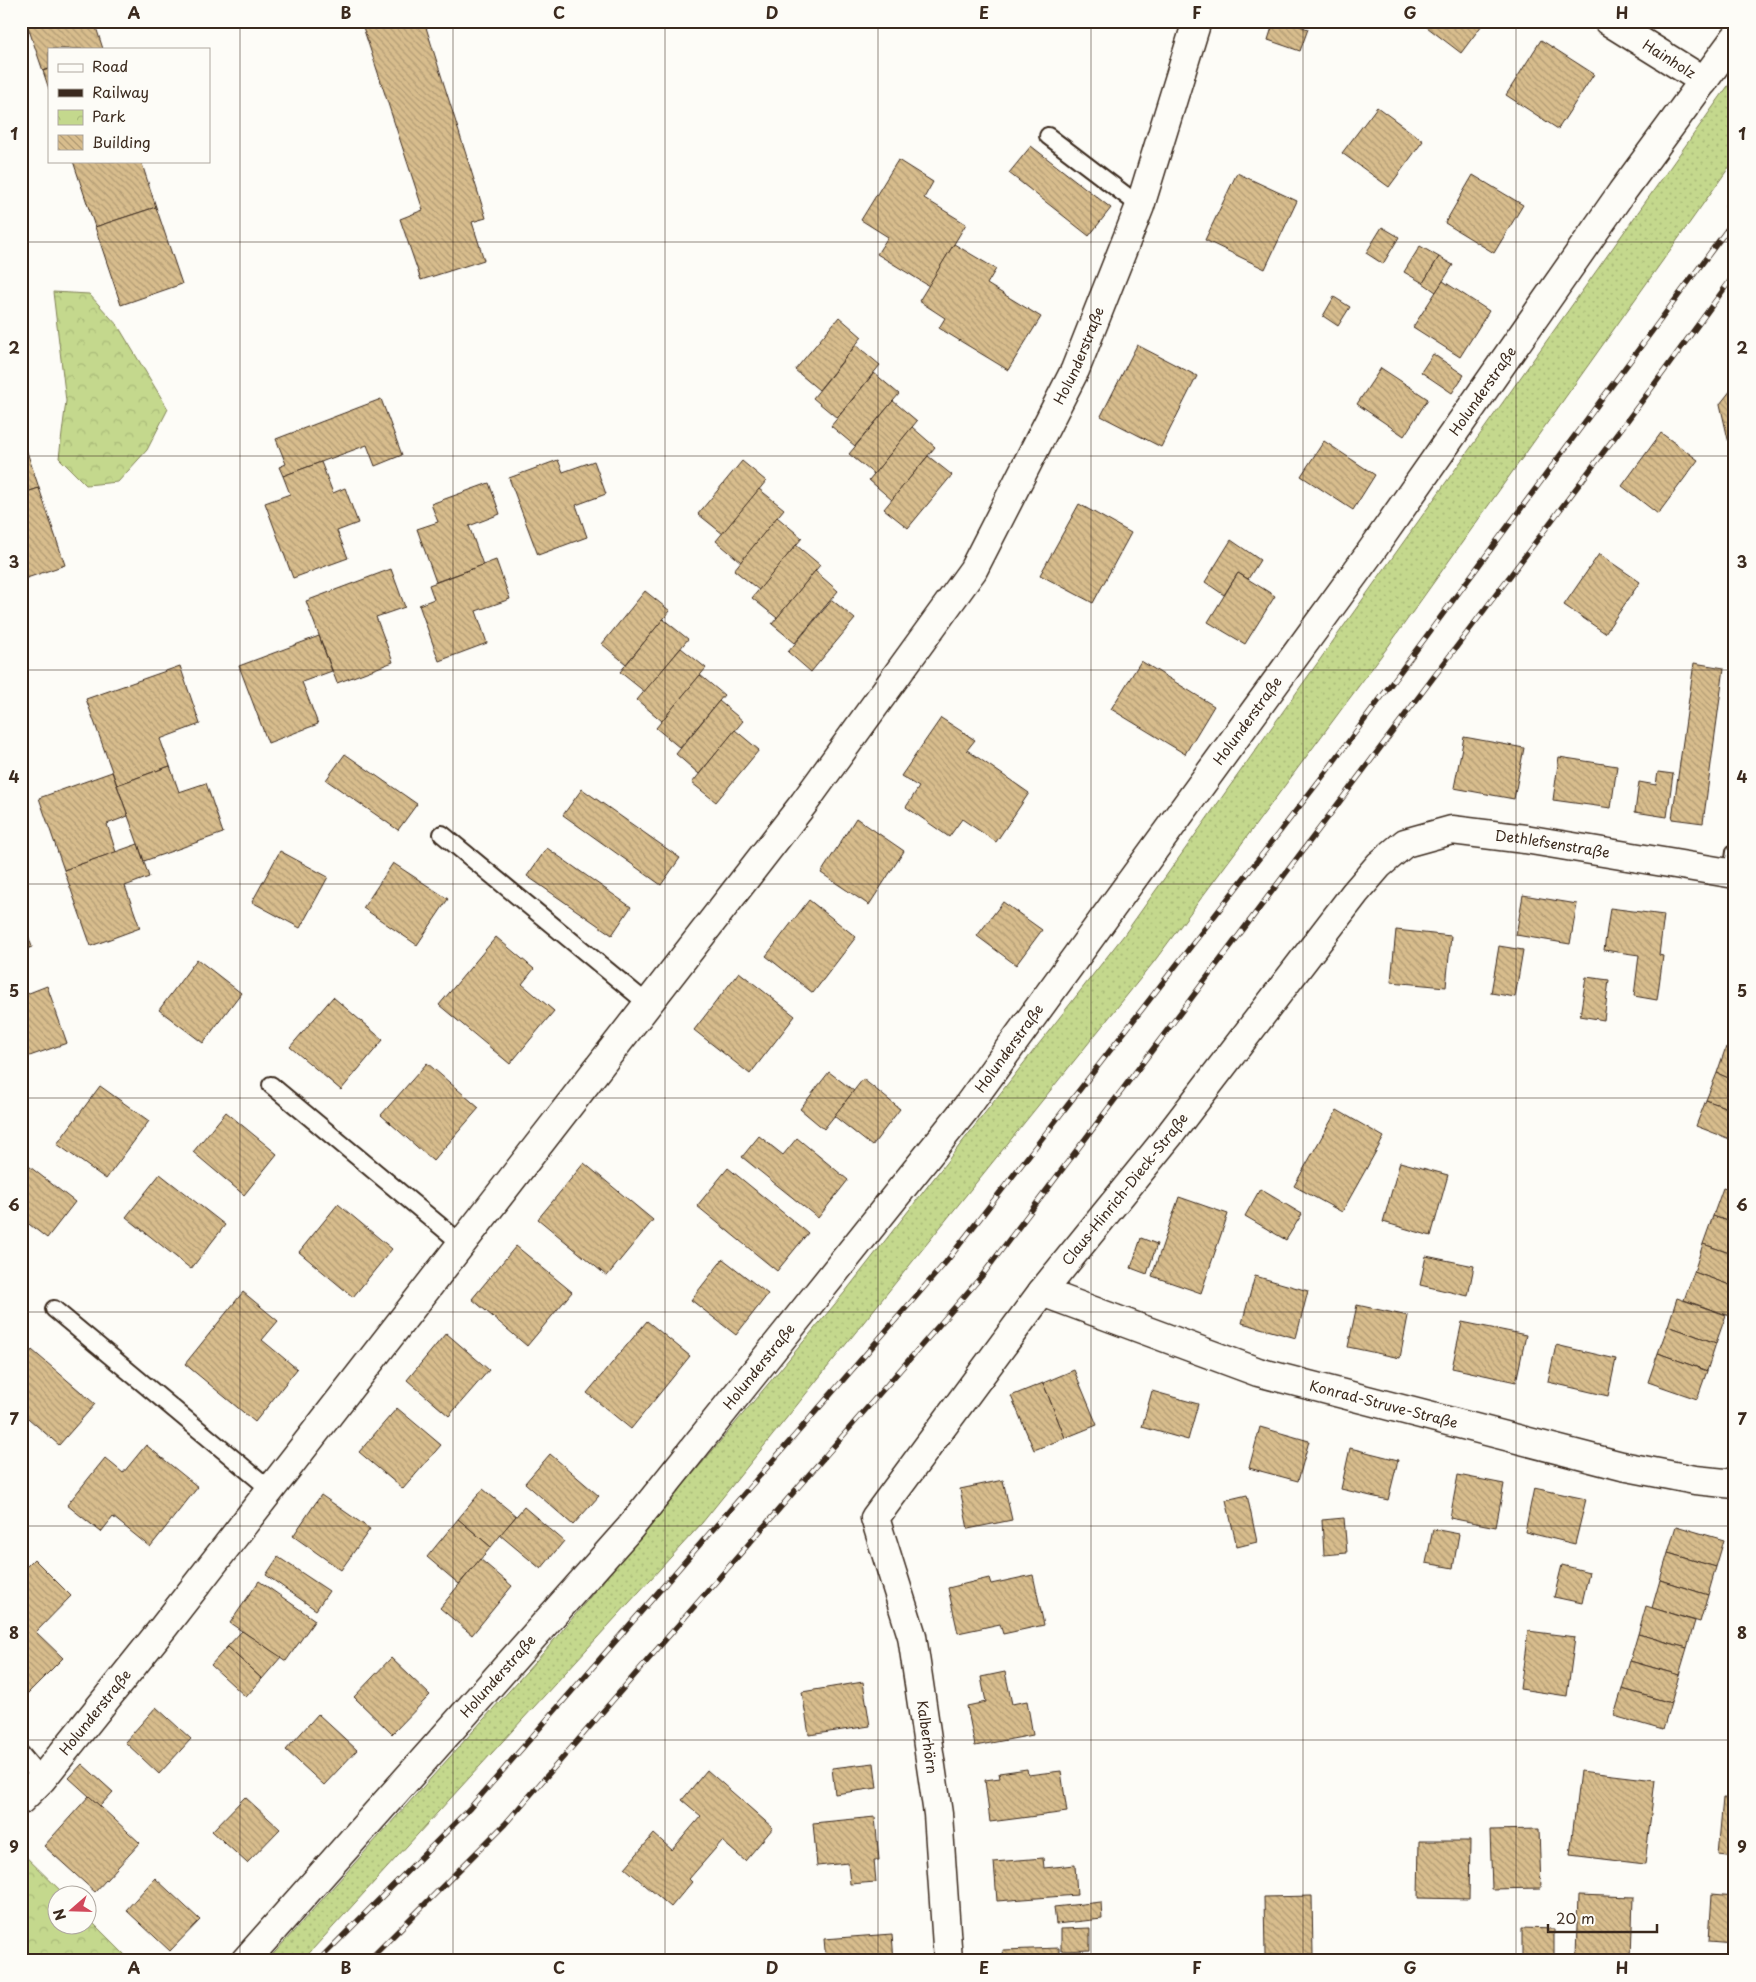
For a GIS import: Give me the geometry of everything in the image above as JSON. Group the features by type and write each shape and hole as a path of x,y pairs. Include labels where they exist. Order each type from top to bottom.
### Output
{"street":[{"name":"Holunderstraße","path":"21,1800 42,1779 271,1490 804,803 973,570 1076,370 1140,206 1197,21"},
{"name":"Hainholz","path":"1608,21 1704,81"},
{"name":"Holunderstraße","path":"245,1961 630,1528 966,1108 1372,550 1622,192 1735,38"},
{"name":"Dethlefsenstraße","path":"1379,865 1404,843 1452,830 1734,866"},
{"name":"Claus-Hinrich-Dieck-Straße","path":"875,1518 1042,1292 1165,1141 1379,865"},
{"name":"Konrad-Struve-Straße","path":"1042,1292 1258,1372 1622,1466 1695,1480 1735,1484"},
{"name":"Kalberhörn","path":"875,1518 912,1636 938,1814 948,1961"}],"lane":[{"path":"1048,136 1140,206"},
{"path":"442,834 648,1004"},
{"path":"271,1086 462,1244"},
{"path":"54,1308 271,1490"},
{"path":"21,1754 42,1779"}],"green space":[{"path":"1735,76 1735,159 1387,648 1153,963 702,1523 302,1961 267,1961 544,1652 845,1292 1124,935"},
{"path":"53,292 89,294 118,326 168,409 147,450 118,482 86,485 59,458 66,401"},
{"path":"21,1852 54,1884 48,1884 48,1934 98,1934 98,1928 131,1961 21,1961"}],"building":[{"path":"26,21 94,21 103,48 48,48 48,69 43,71"},
{"path":"361,21 424,21 486,218 472,222 484,260 421,280 400,219 423,210"},
{"path":"1274,21 1286,21 1308,29 1300,51 1268,40"},
{"path":"1419,21 1485,21 1461,53"},
{"path":"1541,40 1594,74 1558,129 1506,95"},
{"path":"48,69 48,86 43,71"},
{"path":"1377,107 1423,141 1389,187 1342,153"},
{"path":"1031,146 1111,208 1089,236 1009,173"},
{"path":"898,160 933,182 924,198 966,224 929,286 877,254 888,237 861,220"},
{"path":"73,162 141,162 156,207 95,227"},
{"path":"1237,173 1297,201 1265,269 1205,240"},
{"path":"1473,175 1523,205 1494,253 1445,223"},
{"path":"156,207 182,284 121,305 95,227"},
{"path":"1382,227 1399,237 1383,264 1366,253"},
{"path":"954,244 996,269 987,284 1041,317 1008,370 939,328 945,318 919,301"},
{"path":"1420,246 1439,257 1423,283 1404,272"},
{"path":"1439,257 1453,265 1436,292 1423,283"},
{"path":"1443,281 1489,311 1460,357 1413,327"},
{"path":"1334,297 1350,307 1338,326 1323,316"},
{"path":"839,317 862,337 819,390 795,370"},
{"path":"856,345 880,365 837,418 813,398"},
{"path":"1137,345 1197,376 1161,447 1101,416"},
{"path":"1433,354 1464,375 1452,393 1421,372"},
{"path":"1381,368 1428,399 1404,436 1357,404"},
{"path":"874,373 899,394 855,446 831,426"},
{"path":"1735,385 1735,470 1720,404"},
{"path":"381,399 402,455 375,466 367,445 283,476 279,467 286,464 276,439"},
{"path":"893,401 917,421 874,474 849,454"},
{"path":"912,427 935,447 892,500 869,480"},
{"path":"1661,433 1698,460 1658,514 1622,486"},
{"path":"21,434 39,488 21,494"},
{"path":"1324,441 1375,475 1353,510 1301,476"},
{"path":"928,456 952,475 908,528 884,509"},
{"path":"558,460 563,472 594,461 606,494 576,505 587,537 538,555 509,478"},
{"path":"742,461 766,481 723,534 698,514"},
{"path":"321,462 333,493 345,488 358,523 337,531 348,558 293,578 265,503 290,494 283,476"},
{"path":"489,483 500,514 469,526 483,565 436,582 417,529 438,522 431,504"},
{"path":"39,488 65,565 21,580 21,494"},
{"path":"759,489 784,509 741,562 716,541"},
{"path":"1079,504 1131,533 1093,603 1040,575"},
{"path":"777,517 802,538 759,590 734,570"},
{"path":"1231,540 1260,560 1248,579 1238,573 1224,595 1205,582"},
{"path":"796,545 820,565 777,618 752,598"},
{"path":"1599,554 1640,582 1605,633 1564,605"},
{"path":"496,560 510,599 476,611 487,643 439,661 419,605 434,599 429,585"},
{"path":"391,569 405,607 376,617 393,662 337,683 306,601"},
{"path":"815,571 838,591 795,643 772,624"},
{"path":"1238,573 1275,596 1245,644 1208,622"},
{"path":"645,591 670,611 626,664 602,644"},
{"path":"832,600 855,619 811,672 788,652"},
{"path":"663,619 688,639 645,692 620,672"},
{"path":"319,636 332,671 302,682 318,724 268,743 239,666"},
{"path":"681,648 706,668 662,721 637,700"},
{"path":"1141,661 1214,706 1185,754 1111,709"},
{"path":"1694,663 1724,668 1703,823 1672,819"},
{"path":"180,666 200,724 160,739 170,766 117,785 86,699"},
{"path":"700,675 724,695 680,748 656,728"},
{"path":"719,701 743,721 699,774 676,754"},
{"path":"941,718 975,740 967,750 1029,793 996,842 962,819 949,837 906,807 919,787 901,776"},
{"path":"735,730 759,750 716,802 692,783"},
{"path":"1464,737 1524,748 1514,799 1454,788"},
{"path":"345,754 417,804 398,830 326,780"},
{"path":"1559,757 1617,766 1611,808 1553,800"},
{"path":"170,766 179,792 206,783 223,833 144,861 117,785"},
{"path":"112,772 128,816 107,824 116,852 64,870 39,798"},
{"path":"1658,772 1673,774 1667,817 1635,812 1639,782 1656,785"},
{"path":"582,789 680,858 661,885 563,815"},
{"path":"856,818 904,851 869,905 821,873"},
{"path":"138,844 149,877 125,886 140,928 91,946 64,870"},
{"path":"547,848 631,907 612,935 527,876"},
{"path":"280,851 328,877 300,928 252,902"},
{"path":"393,863 448,899 417,945 363,908"},
{"path":"1523,895 1577,904 1570,944 1516,935"},
{"path":"809,900 856,937 813,993 766,956"},
{"path":"1003,902 1042,930 1016,965 977,936"},
{"path":"1610,908 1664,915 1659,955 1663,956 1657,1000 1634,996 1639,955 1604,950"},
{"path":"21,915 32,947 21,951"},
{"path":"1396,930 1451,936 1446,987 1391,982"},
{"path":"496,937 534,969 522,984 554,1011 510,1064 439,1005"},
{"path":"1499,946 1523,950 1515,997 1491,993"},
{"path":"197,959 241,993 203,1043 159,1010"},
{"path":"739,972 795,1016 750,1074 694,1030"},
{"path":"1586,977 1609,980 1604,1020 1580,1016"},
{"path":"21,986 24,995 47,986 67,1043 21,1059"},
{"path":"333,997 383,1040 341,1090 290,1047"},
{"path":"1726,1047 1735,1051 1735,1081 1717,1073"},
{"path":"427,1063 479,1108 433,1161 381,1115"},
{"path":"829,1072 854,1091 824,1129 800,1109"},
{"path":"1717,1073 1735,1081 1735,1111 1706,1100"},
{"path":"863,1079 900,1109 872,1146 834,1116"},
{"path":"100,1086 149,1121 106,1179 57,1144"},
{"path":"1706,1100 1735,1111 1735,1141 1696,1126"},
{"path":"1337,1110 1384,1137 1342,1212 1294,1186"},
{"path":"226,1112 277,1154 244,1195 193,1152"},
{"path":"759,1136 783,1155 797,1138 848,1180 818,1218 742,1157"},
{"path":"21,1160 75,1202 47,1238 21,1218"},
{"path":"1400,1162 1448,1175 1431,1236 1383,1222"},
{"path":"584,1163 653,1220 607,1276 538,1219"},
{"path":"728,1168 808,1233 777,1271 697,1206"},
{"path":"160,1174 225,1225 191,1269 126,1217"},
{"path":"1723,1188 1735,1192 1735,1224 1713,1216"},
{"path":"1260,1189 1302,1214 1286,1240 1245,1216"},
{"path":"1179,1197 1228,1214 1201,1293 1152,1276"},
{"path":"338,1204 392,1249 353,1297 299,1252"},
{"path":"1713,1216 1735,1224 1735,1255 1703,1244"},
{"path":"1141,1238 1157,1244 1147,1274 1131,1268"},
{"path":"1703,1244 1735,1255 1735,1287 1694,1272"},
{"path":"516,1246 572,1292 527,1346 472,1299"},
{"path":"1426,1256 1474,1266 1468,1296 1420,1285"},
{"path":"723,1259 768,1294 736,1335 691,1300"},
{"path":"1694,1272 1735,1287 1733,1317 1684,1300"},
{"path":"1255,1276 1308,1291 1296,1338 1242,1323"},
{"path":"243,1292 278,1321 262,1340 297,1369 255,1422 185,1364"},
{"path":"1677,1298 1726,1315 1716,1343 1668,1326"},
{"path":"1357,1305 1408,1316 1400,1358 1348,1347"},
{"path":"647,1321 690,1356 631,1429 587,1393"},
{"path":"1462,1322 1526,1335 1516,1382 1452,1368"},
{"path":"1668,1326 1716,1343 1707,1371 1658,1353"},
{"path":"446,1333 489,1370 449,1416 407,1380"},
{"path":"1556,1345 1616,1359 1608,1396 1548,1382"},
{"path":"32,1350 95,1404 59,1445 21,1412 21,1363"},
{"path":"1658,1353 1707,1371 1697,1399 1648,1382"},
{"path":"1074,1370 1097,1425 1065,1438 1043,1383"},
{"path":"1043,1383 1065,1438 1034,1450 1011,1396"},
{"path":"1152,1391 1198,1404 1188,1440 1142,1427"},
{"path":"397,1408 441,1445 403,1489 359,1452"},
{"path":"1260,1427 1309,1441 1298,1481 1249,1468"},
{"path":"146,1445 198,1487 150,1547 113,1517 101,1532 67,1505 105,1458 123,1473"},
{"path":"1350,1448 1398,1460 1388,1500 1341,1489"},
{"path":"550,1454 599,1496 573,1525 525,1483"},
{"path":"1458,1475 1504,1484 1496,1527 1450,1518"},
{"path":"1003,1480 1012,1520 968,1529 960,1489"},
{"path":"1534,1488 1586,1499 1575,1544 1525,1532"},
{"path":"483,1489 516,1516 491,1547 458,1519"},
{"path":"321,1495 370,1529 341,1570 293,1536"},
{"path":"1247,1495 1257,1542 1237,1547 1226,1500"},
{"path":"524,1507 564,1541 541,1569 500,1535"},
{"path":"1344,1518 1347,1553 1324,1555 1322,1520"},
{"path":"458,1519 491,1547 459,1584 427,1557"},
{"path":"1676,1526 1724,1540 1716,1567 1668,1553"},
{"path":"1433,1529 1459,1534 1453,1568 1426,1563"},
{"path":"1668,1553 1716,1567 1708,1595 1660,1580"},
{"path":"278,1557 329,1591 316,1610 266,1575"},
{"path":"34,1559 71,1596 36,1632 63,1658 21,1700 21,1572"},
{"path":"480,1559 512,1586 472,1635 440,1608"},
{"path":"1562,1565 1589,1572 1582,1603 1554,1597"},
{"path":"1033,1575 1044,1625 1003,1634 1000,1624 958,1633 948,1588 989,1578 991,1584"},
{"path":"1660,1580 1708,1595 1700,1622 1652,1608"},
{"path":"259,1581 315,1620 286,1661 230,1623"},
{"path":"1646,1606 1695,1621 1687,1648 1638,1634"},
{"path":"242,1631 281,1657 262,1679 227,1647"},
{"path":"1528,1631 1575,1637 1567,1696 1520,1689"},
{"path":"1638,1634 1687,1648 1679,1675 1630,1661"},
{"path":"227,1647 262,1679 246,1697 211,1665"},
{"path":"391,1658 430,1695 392,1734 354,1697"},
{"path":"1630,1661 1679,1675 1671,1703 1622,1689"},
{"path":"1005,1672 1012,1704 1027,1701 1033,1735 975,1746 967,1706 986,1702 981,1677"},
{"path":"863,1682 870,1726 809,1735 802,1692"},
{"path":"1622,1689 1671,1703 1663,1730 1614,1716"},
{"path":"156,1707 191,1739 159,1774 125,1742"},
{"path":"318,1714 357,1750 324,1785 286,1750"},
{"path":"874,1763 877,1788 835,1794 832,1768"},
{"path":"82,1764 113,1792 100,1806 69,1778"},
{"path":"1027,1769 1028,1775 1061,1771 1067,1812 990,1822 985,1780 1000,1778 999,1773"},
{"path":"707,1770 773,1828 745,1861 722,1841 689,1879 692,1882 671,1907 625,1868 654,1834 672,1850 701,1816 682,1800"},
{"path":"1580,1771 1655,1780 1645,1864 1570,1855"},
{"path":"89,1796 140,1843 98,1889 98,1884 86,1884 44,1846"},
{"path":"245,1797 280,1829 247,1863 212,1831"},
{"path":"1723,1798 1735,1799 1735,1856 1718,1854"},
{"path":"875,1817 879,1860 874,1860 876,1882 850,1884 848,1863 817,1866 813,1823"},
{"path":"1539,1829 1541,1888 1492,1889 1490,1830"},
{"path":"1419,1841 1470,1841 1469,1899 1418,1898"},
{"path":"1043,1858 1044,1868 1075,1865 1077,1895 997,1901 994,1862"},
{"path":"155,1878 200,1920 170,1951 126,1910"},
{"path":"1712,1894 1735,1896 1735,1943 1709,1941"},
{"path":"1578,1895 1633,1897 1631,1959 1576,1957"},
{"path":"1312,1896 1313,1955 1265,1955 1264,1897"},
{"path":"1101,1902 1102,1919 1056,1924 1054,1907"},
{"path":"1090,1928 1090,1950 1061,1951 1061,1929"},
{"path":"1522,1928 1554,1929 1554,1961 1522,1961"},
{"path":"892,1934 894,1961 826,1961 824,1939"},
{"path":"1059,1948 1059,1961 1004,1961 1003,1950"}],"waterway":[{"path":"1730,206 1735,200"}],"railway":[{"path":"318,1961 470,1808 946,1262 1326,772 1735,219"},
{"path":"368,1961 505,1824 981,1277 1651,389 1735,274"}]}
